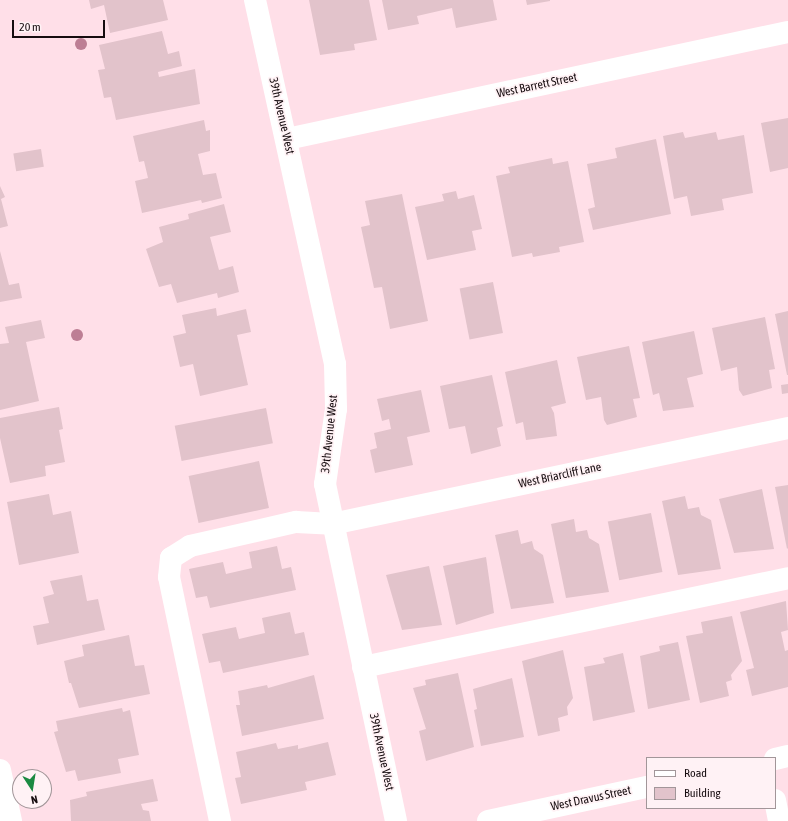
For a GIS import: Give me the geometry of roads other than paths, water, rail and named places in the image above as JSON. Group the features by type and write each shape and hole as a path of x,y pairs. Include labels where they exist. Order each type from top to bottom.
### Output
{"street":[{"name":"39th Avenue West","path":"255,0 335,364 336,409 325,484 332,524 396,821"},
{"name":"West Barrett Street","path":"286,139 788,32"},
{"name":"West Briarcliff Lane","path":"220,821 169,577 171,558 190,546 296,522 332,524 788,428"},
{"path":"363,667 788,578"},
{"path":"776,759 788,756"},
{"path":"0,770 11,821"},
{"name":"West Dravus Street","path":"488,821 646,787"},
{"path":"776,805 779,821"}]}
